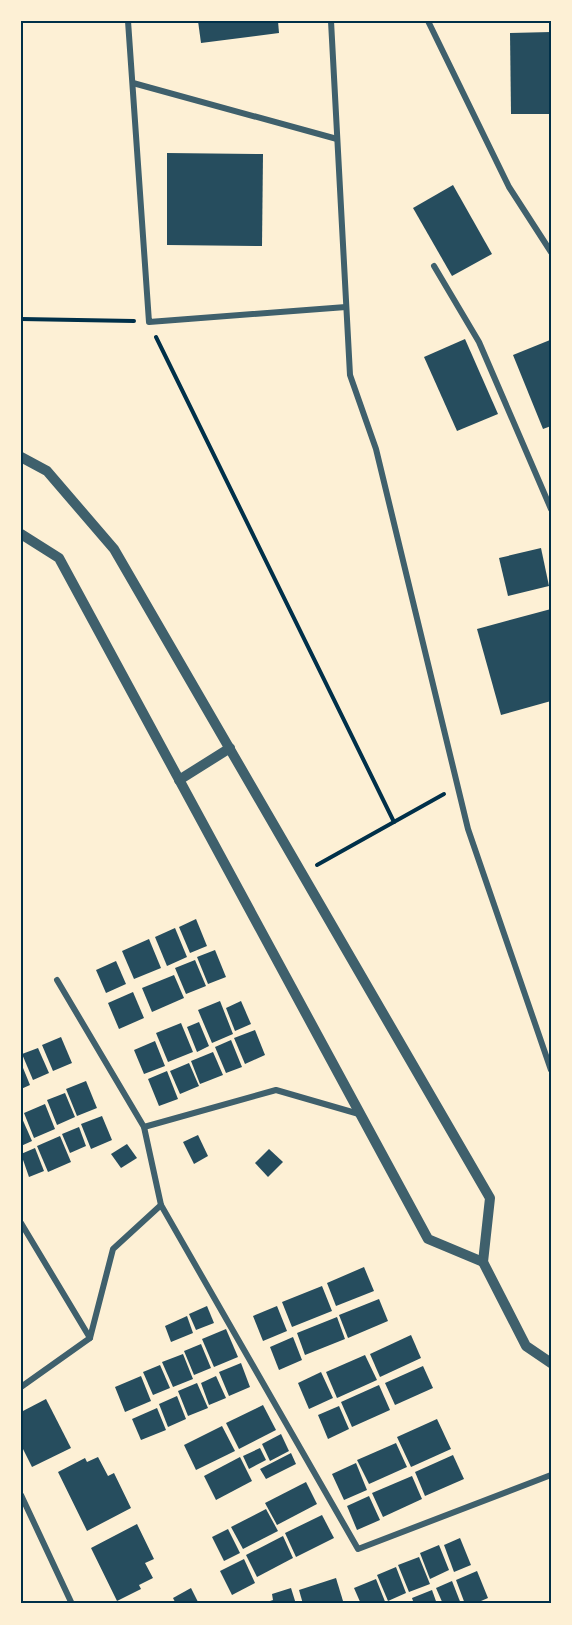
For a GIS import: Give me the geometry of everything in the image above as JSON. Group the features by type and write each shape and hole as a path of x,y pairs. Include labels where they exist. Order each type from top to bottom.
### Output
{"street":[{"path":"128,21 149,322 346,307"},
{"path":"331,21 350,375 376,449 468,829 551,1070"},
{"path":"428,21 509,187 551,252"},
{"path":"132,83 338,139"},
{"path":"434,266 479,342 551,509"},
{"path":"21,458 47,471 114,549 490,1198 483,1262 526,1346 551,1363"},
{"path":"21,534 59,558 428,1239 483,1262"},
{"path":"179,780 230,748"},
{"path":"57,980 144,1127 161,1205 358,1549 551,1475"},
{"path":"144,1127 276,1090 360,1114"},
{"path":"21,1387 90,1338 113,1249 161,1205"},
{"path":"21,1223 90,1338"},
{"path":"21,1495 72,1604"}],"path":[{"path":"21,319 149,322 394,822"},
{"path":"302,874 458,787"}],"building":[{"path":"198,21 278,21 279,33 201,43"},
{"path":"551,32 551,114 511,114 510,33"},
{"path":"167,153 263,154 262,246 167,245"},
{"path":"453,185 492,254 452,276 413,208"},
{"path":"465,339 498,414 457,431 424,357"},
{"path":"550,340 551,426 543,429 513,355"},
{"path":"541,548 549,586 508,596 499,558"},
{"path":"551,609 551,701 501,715 477,629"},
{"path":"196,919 207,946 190,953 179,927"},
{"path":"175,928 187,957 167,966 155,937"},
{"path":"149,939 161,968 134,979 122,951"},
{"path":"215,950 226,977 208,984 197,957"},
{"path":"195,960 206,986 186,994 175,968"},
{"path":"116,961 126,984 106,993 96,970"},
{"path":"174,975 184,998 152,1012 142,988"},
{"path":"133,992 144,1018 119,1029 108,1003"},
{"path":"220,1001 233,1034 212,1043 198,1010"},
{"path":"241,1001 251,1024 235,1031 226,1008"},
{"path":"199,1022 209,1046 197,1052 187,1027"},
{"path":"181,1023 193,1052 168,1062 156,1033"},
{"path":"255,1030 265,1055 245,1064 234,1038"},
{"path":"61,1037 72,1063 53,1071 42,1045"},
{"path":"231,1040 242,1067 226,1073 215,1047"},
{"path":"155,1041 165,1066 144,1074 134,1050"},
{"path":"38,1048 49,1073 33,1080 22,1054"},
{"path":"213,1052 223,1075 200,1084 191,1061"},
{"path":"21,1063 30,1085 21,1089"},
{"path":"189,1063 199,1086 180,1094 170,1071"},
{"path":"167,1071 178,1099 159,1106 148,1079"},
{"path":"86,1081 97,1108 77,1116 66,1089"},
{"path":"65,1093 75,1117 57,1125 47,1100"},
{"path":"45,1104 55,1129 34,1138 24,1113"},
{"path":"21,1116 32,1141 21,1146"},
{"path":"102,1116 112,1140 91,1149 81,1124"},
{"path":"79,1127 86,1146 70,1153 62,1134"},
{"path":"198,1135 208,1156 194,1164 183,1142"},
{"path":"60,1136 71,1162 48,1172 37,1146"},
{"path":"127,1144 137,1158 121,1168 111,1154"},
{"path":"35,1148 44,1171 29,1177 21,1154"},
{"path":"269,1149 283,1162 268,1177 255,1163"},
{"path":"364,1267 374,1291 336,1306 327,1283"},
{"path":"322,1286 332,1311 292,1327 282,1302"},
{"path":"379,1299 388,1321 348,1338 339,1315"},
{"path":"207,1306 214,1323 196,1330 189,1314"},
{"path":"277,1306 287,1331 263,1341 253,1316"},
{"path":"187,1316 193,1333 171,1342 165,1326"},
{"path":"337,1317 345,1339 305,1355 297,1333"},
{"path":"226,1329 238,1357 214,1367 202,1339"},
{"path":"411,1335 421,1358 380,1377 370,1354"},
{"path":"293,1337 302,1360 279,1370 270,1347"},
{"path":"201,1344 211,1368 194,1375 184,1351"},
{"path":"183,1354 193,1379 173,1387 162,1362"},
{"path":"365,1355 377,1380 337,1398 326,1372"},
{"path":"241,1363 250,1387 229,1396 219,1372"},
{"path":"160,1365 170,1388 153,1395 143,1372"},
{"path":"423,1366 433,1388 395,1405 385,1383"},
{"path":"321,1372 333,1398 309,1409 298,1383"},
{"path":"141,1376 151,1401 125,1412 115,1387"},
{"path":"216,1376 226,1398 209,1405 201,1383"},
{"path":"197,1383 208,1408 188,1416 178,1391"},
{"path":"379,1385 390,1410 352,1427 341,1402"},
{"path":"177,1396 186,1419 168,1427 159,1404"},
{"path":"46,1399 71,1448 32,1467 21,1445 21,1412"},
{"path":"263,1405 276,1430 239,1449 226,1423"},
{"path":"339,1406 349,1429 328,1439 318,1415"},
{"path":"157,1408 166,1430 141,1440 132,1419"},
{"path":"437,1419 451,1449 411,1467 397,1437"},
{"path":"222,1426 235,1451 196,1470 184,1445"},
{"path":"281,1434 289,1451 270,1461 262,1444"},
{"path":"396,1443 407,1467 369,1484 357,1460"},
{"path":"260,1448 266,1460 249,1469 243,1456"},
{"path":"291,1453 296,1464 266,1479 260,1469"},
{"path":"453,1455 464,1479 425,1496 415,1472"},
{"path":"98,1457 108,1476 114,1473 131,1508 87,1531 58,1472 85,1458 87,1462"},
{"path":"240,1457 252,1481 216,1500 204,1476"},
{"path":"356,1463 367,1490 344,1500 332,1474"},
{"path":"412,1476 422,1499 383,1517 372,1493"},
{"path":"306,1482 317,1504 277,1525 265,1503"},
{"path":"369,1496 380,1520 357,1530 347,1506"},
{"path":"266,1509 278,1531 243,1549 231,1527"},
{"path":"322,1515 334,1538 296,1557 285,1533"},
{"path":"137,1524 154,1559 145,1563 153,1578 139,1585 141,1589 117,1601 91,1548"},
{"path":"228,1529 240,1553 224,1561 212,1537"},
{"path":"283,1536 293,1558 257,1577 246,1555"},
{"path":"460,1538 471,1565 454,1572 444,1545"},
{"path":"439,1545 449,1570 430,1579 420,1553"},
{"path":"419,1557 430,1584 409,1592 398,1565"},
{"path":"244,1559 255,1583 232,1595 220,1571"},
{"path":"396,1567 406,1593 388,1601 377,1575"},
{"path":"477,1571 488,1598 474,1604 465,1604 456,1580"},
{"path":"336,1578 343,1601 333,1604 303,1604 299,1590"},
{"path":"376,1579 386,1604 361,1604 354,1588"},
{"path":"452,1581 461,1604 443,1604 436,1588"},
{"path":"191,1588 199,1604 176,1604 173,1598"},
{"path":"291,1588 296,1604 261,1604 273,1600 272,1594"},
{"path":"432,1590 437,1604 414,1604 412,1598"}]}
